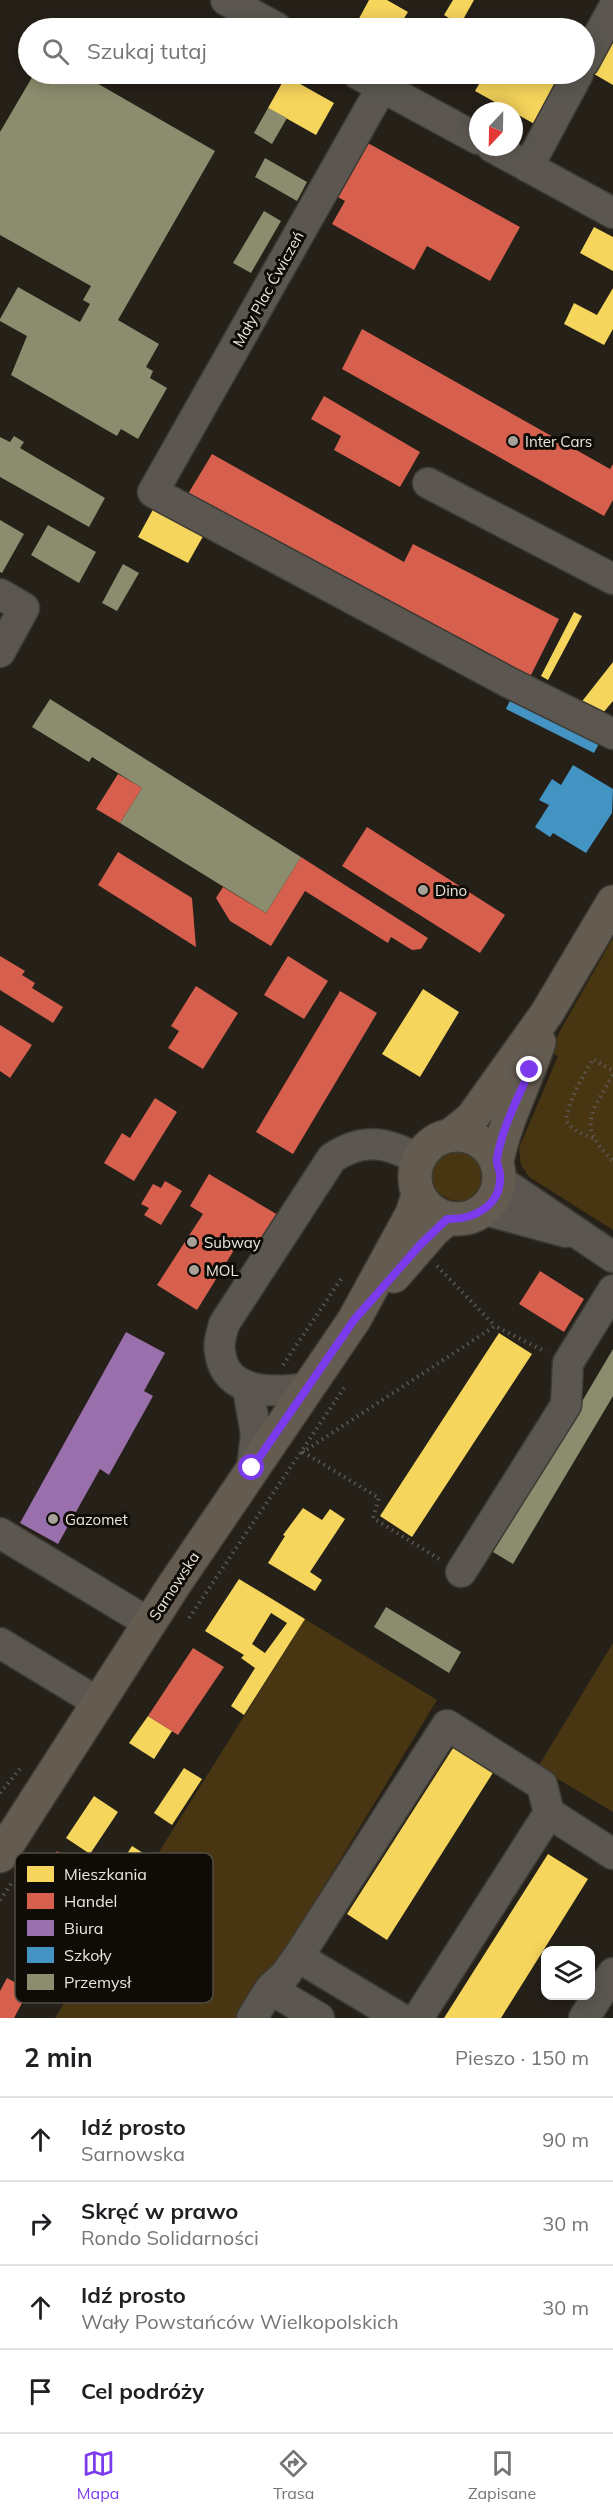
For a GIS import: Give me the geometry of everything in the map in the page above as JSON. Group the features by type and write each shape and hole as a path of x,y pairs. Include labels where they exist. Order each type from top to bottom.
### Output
{"main road":[{"path":"547,1013 530,1070 502,1136 493,1200 485,1210 473,1216 460,1220 447,1219 425,1205 418,1195 415,1183 418,1159 432,1143 451,1135 472,1118 547,1013 613,902"},
{"path":"451,1135 461,1134 481,1141 491,1150 498,1171"},
{"name":"Sarnowska","path":"0,1856 149,1623 354,1320 412,1214 418,1195"},
{"name":"Sarnowska","path":"354,1320 420,1245 447,1219"}],"street":[{"path":"226,0 259,18"},
{"path":"595,43 613,9"},
{"name":"Mały Plac Ćwiczeń","path":"368,84 153,492 508,682 613,734"},
{"path":"377,84 469,134"},
{"path":"528,166 573,84"},
{"path":"509,156 613,213"},
{"path":"428,483 613,579"},
{"path":"0,594 24,608 0,652"},
{"path":"307,1388 288,1391 248,1389 224,1368 219,1350 224,1324 332,1158 348,1148 370,1143 387,1145 418,1159"},
{"path":"498,1171 578,1234 613,1257"},
{"path":"485,1210 578,1234"},
{"path":"461,1572 566,1405 568,1363 613,1290"},
{"path":"248,1389 256,1434 252,1468"},
{"path":"0,1533 149,1623"},
{"path":"0,1642 99,1703"},
{"path":"252,2018 270,1989 285,1975 298,1957 447,1725 542,1785 549,1814 613,1854"},
{"path":"418,2018 549,1814"},
{"path":"298,1957 400,2018"},
{"path":"584,2018 613,1973"},
{"path":"270,1989 319,2018"}],"path":[{"path":"593,1138 578,1134 566,1121 575,1090 593,1059 613,1073 590,1124 593,1138 613,1161"},
{"path":"435,1264 495,1326 568,1363"},
{"path":"461,1572 373,1518 379,1498 303,1452 495,1326"}],"shaded area":[{"path":"613,938 613,1230 529,1177 521,1165 519,1148 558,1056 551,1052 560,1031"},
{"path":"459,1143 475,1148 483,1156 488,1172 483,1188 475,1196 459,1201 443,1196 435,1188 430,1172 435,1156 443,1148"},
{"path":"305,1619 437,1700 278,1962 241,2018 55,2018 64,2003 213,2003 213,1853 158,1853"},
{"path":"613,1643 613,1812 538,1767"}],"building: Mieszkania":[{"path":"369,0 387,0 408,12 404,18 359,18"},
{"path":"453,0 474,0 464,18 449,18 444,15"},
{"path":"613,40 613,85 595,75"},
{"path":"282,84 300,84 334,103 316,135 268,108"},
{"path":"479,84 561,84 538,126 523,118 523,102 495,102 475,91"},
{"path":"594,227 613,237 613,271 580,253"},
{"path":"613,288 613,329 604,345 564,324 574,303 597,315"},
{"path":"156,504 206,531 188,563 138,537"},
{"path":"574,612 582,616 548,680 541,676"},
{"path":"613,662 613,701 597,720 576,709"},
{"path":"423,989 459,1012 420,1077 382,1054"},
{"path":"499,1333 532,1354 412,1537 380,1516"},
{"path":"303,1508 322,1520 330,1509 345,1519 310,1572 322,1580 315,1591 268,1563 285,1536 283,1535"},
{"path":"239,1579 305,1619 244,1715 231,1706 255,1668 241,1658 244,1655 205,1631","holes":["271,1613 287,1623 265,1653 252,1644"]},
{"path":"148,1716 172,1731 154,1759 129,1743"},
{"path":"455,1745 494,1771 387,1940 347,1914"},
{"path":"184,1768 202,1779 172,1825 154,1813"},
{"path":"94,1796 118,1812 91,1853 66,1838"},
{"path":"132,1846 143,1853 128,1853"},
{"path":"548,1854 588,1879 546,1946 541,1946 541,1954 501,2018 444,2018"}],"building: Handel":[{"path":"366,142 520,227 490,281 427,246 414,270 332,224 345,201 336,196"},
{"path":"362,329 610,469 613,464 613,500 604,516 342,369"},
{"path":"324,396 420,452 400,487 334,450 341,436 311,419"},
{"path":"212,454 404,562 413,544 559,619 529,679 188,494"},
{"path":"118,774 142,788 120,823 96,809"},
{"name":"Dino","path":"367,827 505,915 480,953 342,866"},
{"path":"118,852 192,898 196,947 98,885"},
{"path":"301,857 428,938 421,949 412,950 391,937 388,943 305,891 271,946 230,921 216,898 223,887 266,913"},
{"path":"0,956 25,971 22,975 35,983 32,988 63,1007 53,1023 0,990"},
{"path":"288,956 328,981 304,1019 264,995"},
{"path":"196,986 238,1013 203,1069 168,1048 179,1031 171,1026"},
{"path":"340,991 377,1013 293,1154 256,1132"},
{"path":"0,1025 32,1045 10,1078 0,1071"},
{"path":"155,1098 177,1112 134,1181 104,1163 122,1133 130,1138"},
{"path":"209,1174 295,1225 276,1257 242,1237 197,1310 157,1285 203,1214 190,1206"},
{"path":"165,1181 182,1191 161,1225 144,1215 149,1208 141,1204 153,1184 161,1188"},
{"path":"540,1271 584,1299 564,1332 519,1304"},
{"path":"193,1648 224,1667 178,1735 148,1716"},
{"path":"7,1978 15,1982 15,2003 22,2003 14,2018 0,2018 0,1991"}],"building: Biura":[{"path":"126,1332 165,1353 144,1391 153,1396 109,1475 100,1469 58,1544 20,1523"}],"building: Szkoły":[{"path":"514,692 603,736 594,753 506,709"},
{"path":"573,765 613,789 612,813 586,853 553,833 550,837 535,827 549,805 539,800 552,779 561,785"}],"building: Przemysł":[{"path":"28,84 98,84 215,151 118,320 159,344 146,367 153,371 150,378 167,388 138,439 121,429 117,436 11,375 27,336 0,319 18,287 80,322 90,304 83,300 91,286 0,235 0,132"},
{"path":"268,108 287,118 272,144 254,133"},
{"path":"265,158 307,182 297,201 255,177"},
{"path":"264,211 281,221 251,273 233,263"},
{"path":"14,436 24,442 20,448 105,498 89,527 0,477 0,437 10,442"},
{"path":"0,520 24,534 2,573 0,572"},
{"path":"48,525 96,552 79,583 31,555"},
{"path":"123,564 139,573 117,611 102,603"},
{"path":"50,699 301,857 266,913 120,823 142,788 92,757 89,762 32,727"},
{"path":"613,1349 613,1396 513,1564 493,1552"},
{"path":"386,1607 461,1652 449,1673 374,1627"}],"place":[{"name":"Inter Cars","path":"513,441"},
{"name":"Dino","path":"423,890"},
{"name":"Subway","path":"192,1242"},
{"name":"MOL","path":"194,1270"},
{"name":"Gazomet","path":"53,1519"}],"route":[{"path":"252,1468 354,1320 377,1297 412,1254 447,1219 460,1220 473,1216 485,1210 493,1200 499,1188 500,1175 497,1161 502,1136 530,1070"}]}
